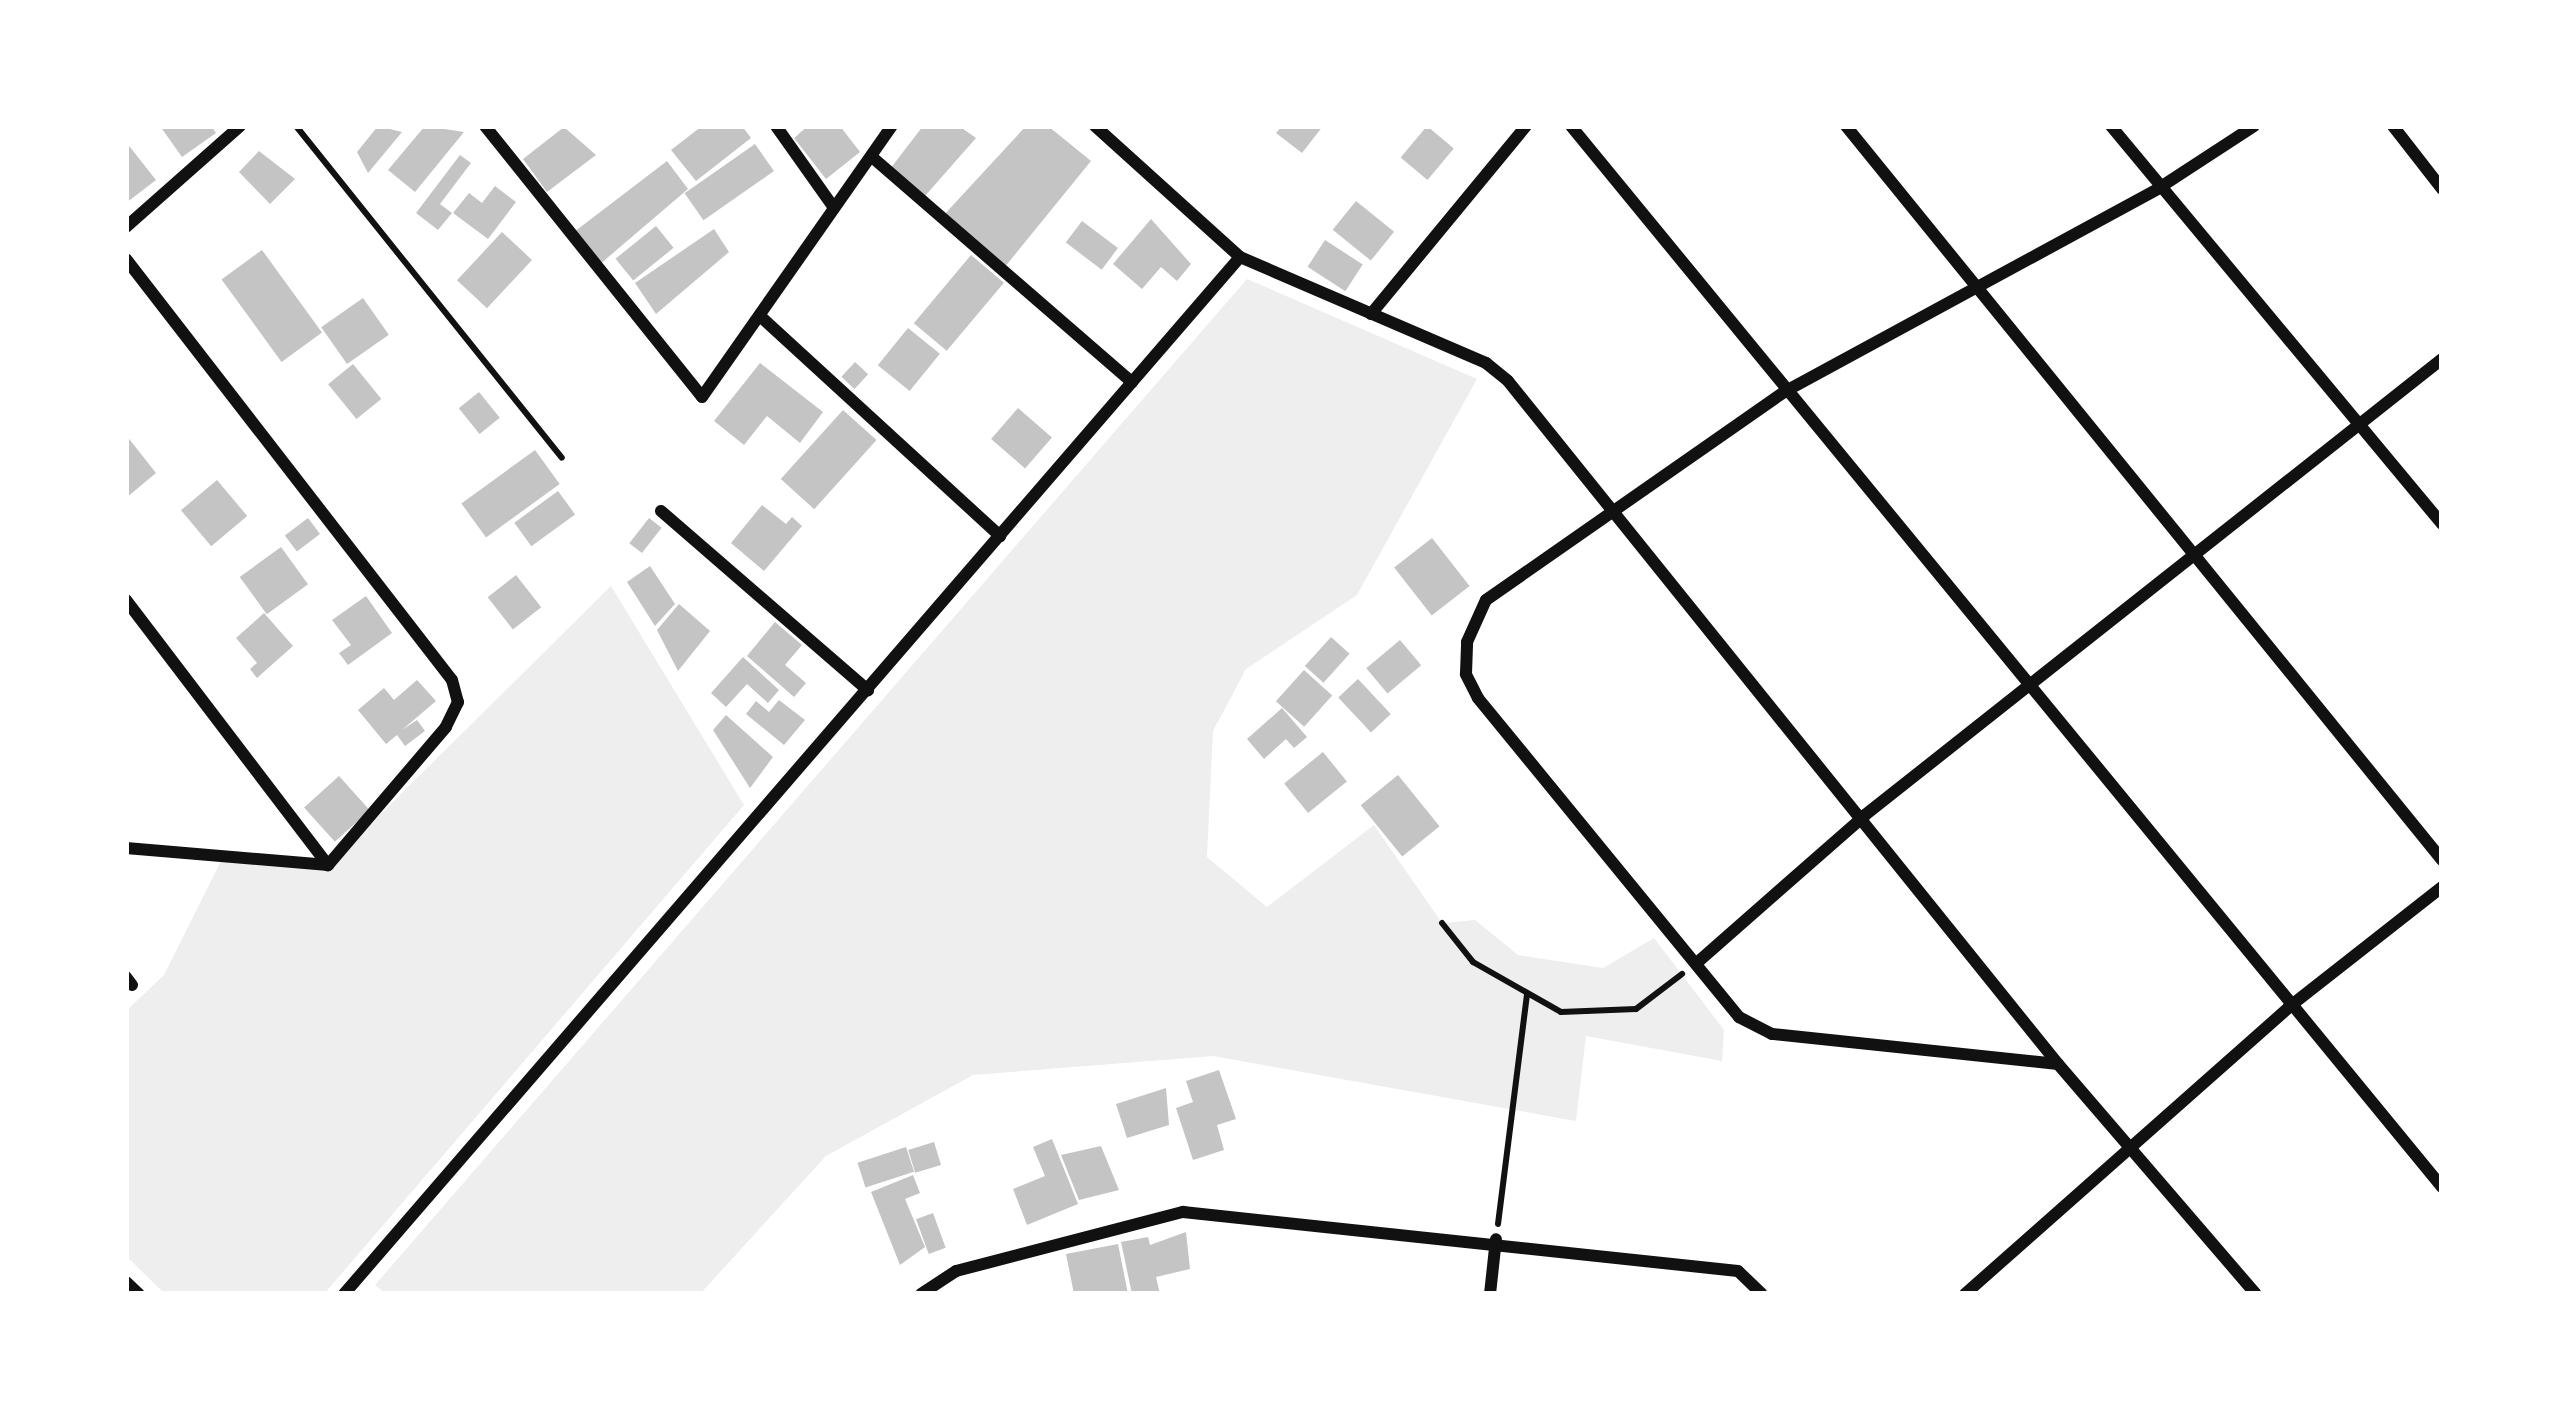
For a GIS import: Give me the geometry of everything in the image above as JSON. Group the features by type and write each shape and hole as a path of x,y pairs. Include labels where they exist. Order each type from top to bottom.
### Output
{"street":[{"path":"126,227 240,126"},
{"path":"485,126 701,397 892,126"},
{"path":"776,126 834,208"},
{"path":"1095,126 1240,257 1486,363 1865,815 2058,1064 2256,1294"},
{"path":"1371,314 1526,126"},
{"path":"1571,126 1784,392 2030,682 2289,1007 2442,1187"},
{"path":"1846,126 1972,287 2193,550 2442,860"},
{"path":"2111,126 2158,188 2360,419 2442,524"},
{"path":"2058,1064 1772,1034 1739,1017 1466,674 1467,642 1486,600 1606,509 1784,392 2158,188 2254,126"},
{"path":"2393,126 2442,189"},
{"path":"872,157 1132,382"},
{"path":"344,1294 1240,257"},
{"path":"126,260 452,680 458,702 446,727 328,866"},
{"path":"760,316 1000,536"},
{"path":"1699,962 1865,815 2193,550 2442,359"},
{"path":"661,511 868,689"},
{"path":"126,600 328,866"},
{"path":"126,848 328,866"},
{"path":"1965,1294 2289,1007 2442,887"},
{"path":"921,1294 956,1271 1184,1211 1496,1239 1738,1271 1762,1294"},
{"path":"1490,1294 1496,1239"},
{"path":"126,1282 140,1294"}],"path":[{"path":"296,126 562,458"},
{"path":"1442,923 1473,962 1562,1012 1636,1010 1699,962"},
{"path":"1496,1239 1527,995"}],"shaded area":[{"path":"1247,279 1477,379 1357,595 1246,669 1213,731 1207,857 1267,907 1374,825 1442,923 1475,920 1518,955 1603,968 1654,938 1724,1030 1722,1061 1586,1036 1576,1121 1213,1056 973,1075 826,1156 700,1294 386,1294 375,1285"},
{"path":"611,586 744,805 324,1294 165,1294 126,1256 126,1011 164,975 223,857 329,865"}],"building":[{"path":"160,126 211,126 216,133 182,157"},
{"path":"378,126 402,132 368,173 357,152"},
{"path":"425,126 464,132 415,192 388,170"},
{"path":"702,126 742,126 751,138 696,181 671,150"},
{"path":"808,126 840,126 860,152 826,179 794,138"},
{"path":"923,126 959,126 976,138 925,196 890,169"},
{"path":"1026,126 1048,126 1091,161 1004,268 942,217"},
{"path":"1282,126 1323,126 1302,153 1276,133"},
{"path":"1427,126 1454,148 1427,180 1401,157"},
{"path":"564,127 596,155 547,192 523,159"},
{"path":"126,142 156,180 126,203"},
{"path":"755,144 774,171 703,220 685,193"},
{"path":"259,151 295,179 270,204 239,172"},
{"path":"460,155 471,163 440,204 452,213 438,230 416,213"},
{"path":"667,161 688,189 599,265 574,232"},
{"path":"495,186 516,202 488,239 453,213 469,193 482,203"},
{"path":"1356,201 1394,232 1371,261 1333,230"},
{"path":"1151,219 1191,264 1177,281 1161,267 1142,289 1113,264"},
{"path":"1082,221 1118,248 1102,270 1066,243"},
{"path":"656,226 674,248 633,280 616,259"},
{"path":"714,229 729,252 656,314 635,283"},
{"path":"502,232 532,260 487,308 457,280"},
{"path":"1325,240 1363,265 1345,291 1308,267"},
{"path":"262,250 322,333 282,362 222,279"},
{"path":"971,255 1004,283 947,351 914,323"},
{"path":"363,298 389,335 347,364 321,327"},
{"path":"908,328 940,354 910,391 878,365"},
{"path":"855,362 868,374 855,389 841,377"},
{"path":"760,363 823,412 800,443 767,416 744,445 714,421"},
{"path":"353,364 381,399 356,419 328,384"},
{"path":"479,392 500,418 480,434 459,408"},
{"path":"1018,408 1052,438 1025,468 991,439"},
{"path":"843,410 876,440 814,509 781,479"},
{"path":"126,435 156,473 126,498"},
{"path":"535,450 560,484 486,537 461,503"},
{"path":"217,480 247,516 211,546 181,510"},
{"path":"558,491 575,514 531,546 514,523"},
{"path":"762,505 786,524 792,517 802,526 764,571 731,543"},
{"path":"308,518 320,534 297,551 285,535"},
{"path":"649,518 662,528 642,553 629,543"},
{"path":"1432,538 1470,586 1432,616 1394,568"},
{"path":"281,547 308,584 267,614 240,577"},
{"path":"650,566 675,604 655,626 627,582"},
{"path":"516,575 541,607 513,629 488,597"},
{"path":"366,596 392,633 348,665 339,653 351,645 332,620"},
{"path":"679,604 710,631 678,671 657,630"},
{"path":"264,613 293,646 257,678 250,669 257,663 236,638"},
{"path":"775,622 802,645 785,665 806,683 794,697 747,656"},
{"path":"1331,637 1350,654 1323,683 1305,666"},
{"path":"1400,640 1421,665 1388,694 1366,668"},
{"path":"743,657 779,690 768,703 747,684 726,707 711,693"},
{"path":"1304,670 1332,695 1304,727 1276,701"},
{"path":"1358,679 1391,714 1371,733 1338,697"},
{"path":"417,680 436,701 402,730 417,720 425,731 405,746 397,735 386,744 358,710 384,688 394,700"},
{"path":"779,700 805,720 784,745 746,714 756,701 769,712"},
{"path":"1282,708 1307,737 1294,748 1286,739 1264,759 1247,739"},
{"path":"726,715 773,757 750,788 713,730"},
{"path":"1323,752 1347,782 1308,813 1284,783"},
{"path":"1398,775 1440,826 1402,856 1361,805"},
{"path":"339,776 370,810 335,842 304,807"},
{"path":"1219,1070 1236,1119 1217,1125 1224,1150 1193,1160 1176,1108 1193,1102 1186,1081"},
{"path":"1166,1088 1169,1125 1127,1138 1116,1104"},
{"path":"1052,1139 1078,1204 1027,1225 1013,1189 1045,1176 1033,1147"},
{"path":"934,1142 941,1165 915,1173 908,1150"},
{"path":"1101,1146 1119,1190 1079,1200 1061,1155"},
{"path":"906,1147 914,1172 866,1187 857,1163"},
{"path":"913,1175 920,1193 905,1199 925,1247 900,1265 871,1192"},
{"path":"933,1213 946,1248 929,1254 916,1219"},
{"path":"1186,1232 1190,1269 1156,1277 1160,1294 1132,1294 1121,1242 1148,1237 1150,1245"},
{"path":"1118,1244 1128,1294 1074,1294 1066,1254"}]}
